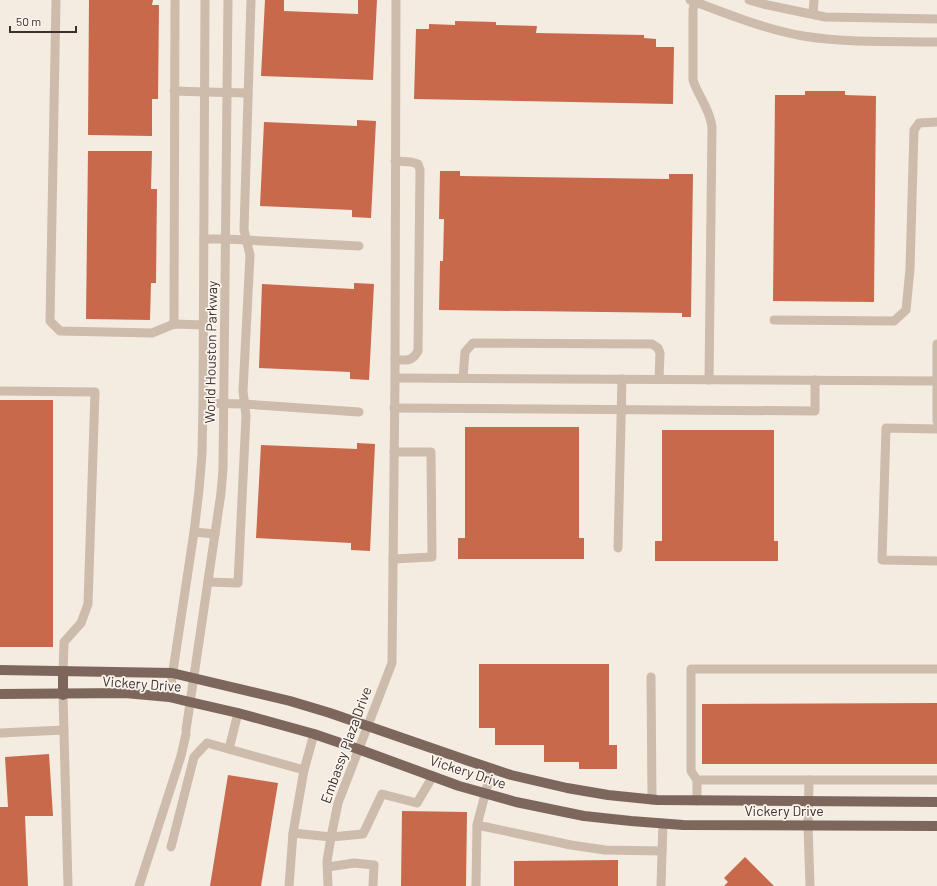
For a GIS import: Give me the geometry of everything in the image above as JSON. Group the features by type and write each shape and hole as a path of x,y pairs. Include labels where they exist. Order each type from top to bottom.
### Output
{"main road":[{"name":"Vickery Drive","path":"0,670 172,674 194,678 290,701 330,713 367,727 511,775 567,788 608,795 652,800 697,801 937,802"},
{"path":"63,672 63,695"},
{"name":"Vickery Drive","path":"0,694 125,694 169,697 238,713 314,734 458,786 516,802 584,816 683,824 937,826"}],"street":[{"path":"56,0 50,321 60,331 152,333 174,324 204,324"},
{"path":"174,0 174,324"},
{"name":"World Houston Parkway","path":"169,697 194,532 202,454 205,0"},
{"name":"World Houston Parkway","path":"140,886 181,756 186,732 221,493 224,403 228,0"},
{"path":"208,582 238,583 246,416 243,391 250,255 244,230 251,0"},
{"path":"394,452 431,452 432,557 393,559 396,0"},
{"path":"749,0 825,17 937,19"},
{"path":"813,14 814,0"},
{"path":"709,380 712,120 693,80 693,1 753,24 803,36 842,40 937,42"},
{"path":"174,91 248,93"},
{"path":"774,320 894,321 906,310 910,269 914,130 919,123 937,122"},
{"path":"395,161 418,164 420,170 418,351 415,357 410,360 395,360"},
{"path":"204,239 359,246"},
{"path":"463,378 465,352 473,343 652,344 658,348 660,353 659,379"},
{"path":"937,344 937,421"},
{"path":"395,378 937,381"},
{"path":"618,548 622,379"},
{"path":"394,408 815,411 815,380"},
{"path":"0,391 95,392 88,604 81,623 64,642 63,672"},
{"path":"203,403 244,404 359,412"},
{"path":"937,429 886,428 882,560 937,561"},
{"path":"194,532 215,534"},
{"name":"Embassy Plaza Drive","path":"328,886 327,861 338,803 392,663 393,559"},
{"path":"697,801 697,780 692,770 692,669 937,668"},
{"path":"651,677 652,800"},
{"path":"63,695 68,886"},
{"path":"229,749 238,713"},
{"path":"0,733 64,730"},
{"path":"289,886 293,833 304,770 314,734"},
{"path":"171,847 194,757 207,743 304,770"},
{"path":"476,886 477,825 492,768"},
{"path":"293,833 331,836 363,834 382,794 417,803 433,776"},
{"path":"697,780 937,780"},
{"path":"809,780 808,825 810,886"},
{"path":"661,886 663,823"},
{"path":"477,825 571,845 605,850 662,851"},
{"path":"328,866 354,863 374,864 373,886"}],"building":[{"path":"89,0 153,0 152,5 159,5 158,99 152,99 152,136 88,135"},
{"path":"265,0 284,0 284,11 358,14 358,0 377,0 373,80 261,76"},
{"path":"455,21 496,22 496,25 537,26 536,33 644,35 644,38 656,39 656,47 674,47 673,104 414,99 416,29 429,29 429,24 455,25"},
{"path":"805,91 845,91 845,95 876,96 874,302 773,301 775,95 805,95"},
{"path":"357,120 376,121 371,218 352,217 352,210 260,206 264,122 357,126"},
{"path":"88,151 152,151 151,189 157,189 156,283 151,283 150,320 86,319"},
{"path":"440,171 460,171 460,176 669,179 669,174 693,174 691,317 682,317 682,313 439,310 440,261 443,261 444,219 439,219"},
{"path":"354,283 374,284 369,380 350,379 350,372 259,368 262,284 354,289"},
{"path":"0,400 53,400 53,647 0,647"},
{"path":"465,427 579,427 579,538 584,538 584,559 458,559 458,538 465,538"},
{"path":"662,430 774,430 774,541 778,541 778,561 655,561 655,541 662,541"},
{"path":"357,443 375,444 370,551 351,550 351,543 256,538 261,445 357,449"},
{"path":"479,664 609,664 609,745 617,745 617,769 579,769 579,762 544,762 544,745 495,745 495,728 479,728"},
{"path":"937,703 937,764 702,764 702,704"},
{"path":"49,754 53,816 25,816 28,886 0,886 0,807 8,807 5,757"},
{"path":"228,775 278,783 261,886 210,886"},
{"path":"402,811 467,812 466,886 401,886"},
{"path":"745,857 774,886 724,886 728,882 724,878"},
{"path":"618,860 618,886 514,886 514,861"}]}
